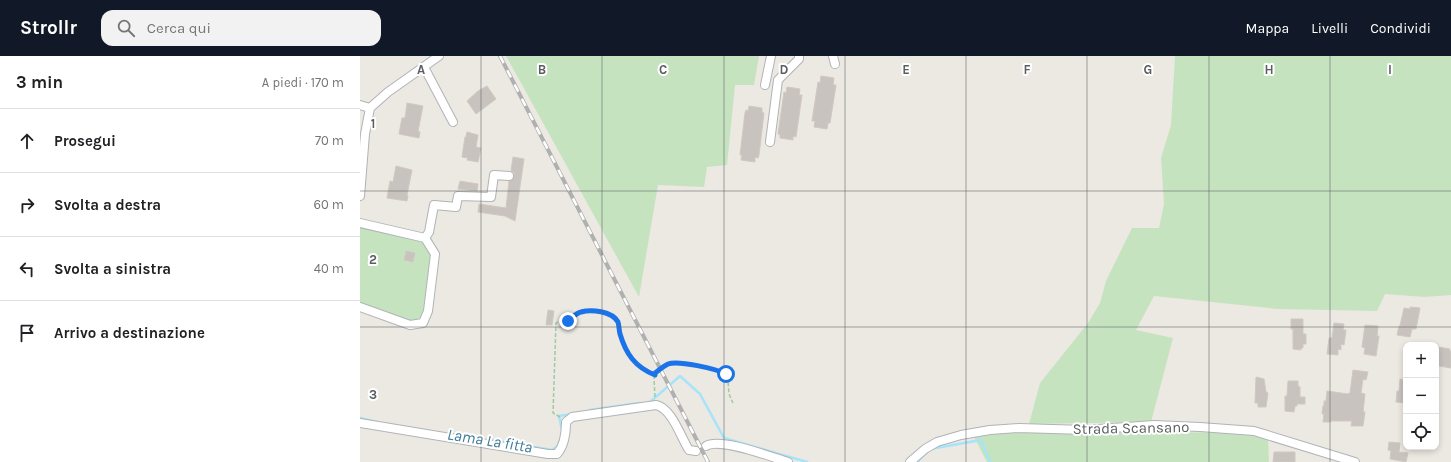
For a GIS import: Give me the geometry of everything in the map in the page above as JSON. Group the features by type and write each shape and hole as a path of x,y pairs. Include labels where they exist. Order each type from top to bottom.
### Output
{"street":[{"path":"360,196 365,134 370,108 388,92 439,56"},
{"path":"765,85 771,56"},
{"path":"770,142 778,80 799,59 799,56"},
{"path":"424,67 453,122"},
{"path":"360,105 370,108"},
{"path":"425,238 429,232 434,205 456,207 458,196 490,197 494,175 509,176"},
{"path":"360,223 425,238 435,254 428,311 423,323 410,325 360,308"},
{"path":"360,423 548,454 557,454 561,450 565,435 566,422 572,417 656,405 667,412 689,450 696,451"},
{"name":"Strada Scansano","path":"910,462 925,449 937,442 961,435 990,430 1019,428 1085,430 1154,426 1200,427 1254,431 1355,462"},
{"path":"706,446 715,443 731,446 788,462"}],"path":[{"path":"566,422 564,419 553,413 556,323 568,321 579,312 590,311 613,316 618,322 626,351 642,369 655,375"},
{"path":"656,405 655,373 669,363 679,363 717,370 726,374 729,394 733,403"}],"green space":[{"path":"506,56 759,56 754,85 735,85 727,165 707,167 704,187 658,185 639,297"},
{"path":"1175,56 1451,56 1451,295 1424,297 1385,294 1377,311 1278,309 1154,296 1136,330 1173,338 1151,422 1029,424 1040,383 1088,323 1100,303 1106,281 1132,228 1159,228 1164,204 1161,158 1171,125"},
{"path":"360,227 422,242 433,254 425,310 419,318 409,320 360,305"},
{"path":"1022,431 1253,433 1268,439 1269,462 987,462 974,437"}],"building":[{"path":"821,76 834,78 833,85 836,85 830,123 828,123 827,129 814,127 815,121 812,121 818,82 820,83"},
{"path":"487,86 496,99 476,114 467,101 478,91"},
{"path":"787,87 800,89 799,95 802,95 796,137 793,136 793,140 780,138 780,135 778,134 784,92 786,93"},
{"path":"407,103 423,106 418,131 420,132 419,138 399,134 402,118 405,118"},
{"path":"749,106 762,108 762,112 764,113 759,155 758,158 755,157 755,162 741,160 742,155 740,155 745,113 746,110 748,111"},
{"path":"467,132 478,135 476,147 481,148 478,162 467,160 468,158 462,157"},
{"path":"513,157 524,159 515,221 505,216 478,212 479,204 506,208 509,181 514,177 514,173 511,171"},
{"path":"396,166 412,170 407,201 387,198 390,181 393,182"},
{"path":"460,181 478,184 477,191 458,189"},
{"path":"406,251 415,253 413,262 404,260"},
{"path":"1410,307 1420,308 1416,329 1412,329 1410,337 1397,335 1404,308 1410,309"},
{"path":"548,310 554,311 552,325 546,325"},
{"path":"1291,319 1303,319 1303,334 1306,334 1306,344 1303,344 1303,348 1301,348 1301,350 1293,349 1293,329 1291,329"},
{"path":"1334,323 1344,324 1343,330 1346,330 1344,345 1341,344 1341,350 1338,349 1338,355 1327,354 1329,338 1332,338"},
{"path":"1365,325 1378,326 1377,336 1379,336 1376,356 1364,354 1365,348 1362,347"},
{"path":"1439,347 1450,349 1451,368 1439,366"},
{"path":"1353,370 1368,372 1366,380 1363,379 1361,393 1365,394 1363,426 1351,426 1352,421 1323,422 1323,406 1324,401 1326,401 1327,391 1350,393"},
{"path":"1256,377 1264,379 1266,392 1268,393 1266,407 1258,407 1258,403 1255,403"},
{"path":"1400,379 1403,380 1403,403 1396,402 1397,391 1399,391"},
{"path":"1288,381 1298,381 1298,386 1300,387 1300,397 1305,397 1305,404 1297,404 1294,412 1285,411 1285,396 1287,396"},
{"path":"1389,442 1400,443 1399,452 1408,453 1406,462 1390,459 1391,451 1388,450"},
{"path":"1274,452 1295,452 1295,462 1273,462"}],"waterway":[{"name":"Lama La fitta","path":"650,402 680,376 700,394 724,438 807,462"},
{"name":"Lama La fitta","path":"590,410 639,403"},
{"name":"Lama La fitta","path":"562,430 559,416 572,414"},
{"name":"Lama La fitta","path":"360,418 377,422"},
{"name":"Lama La fitta","path":"491,440 552,450 559,445"},
{"name":"Lama La fitta","path":"917,462 930,449 981,440 990,462"}],"railway":[{"path":"500,56 708,462"}],"route":[{"path":"568,321 579,312 590,311 613,316 618,322 626,351 642,369 649,373 655,375 655,373 669,363 679,363 717,370 726,374"}]}
